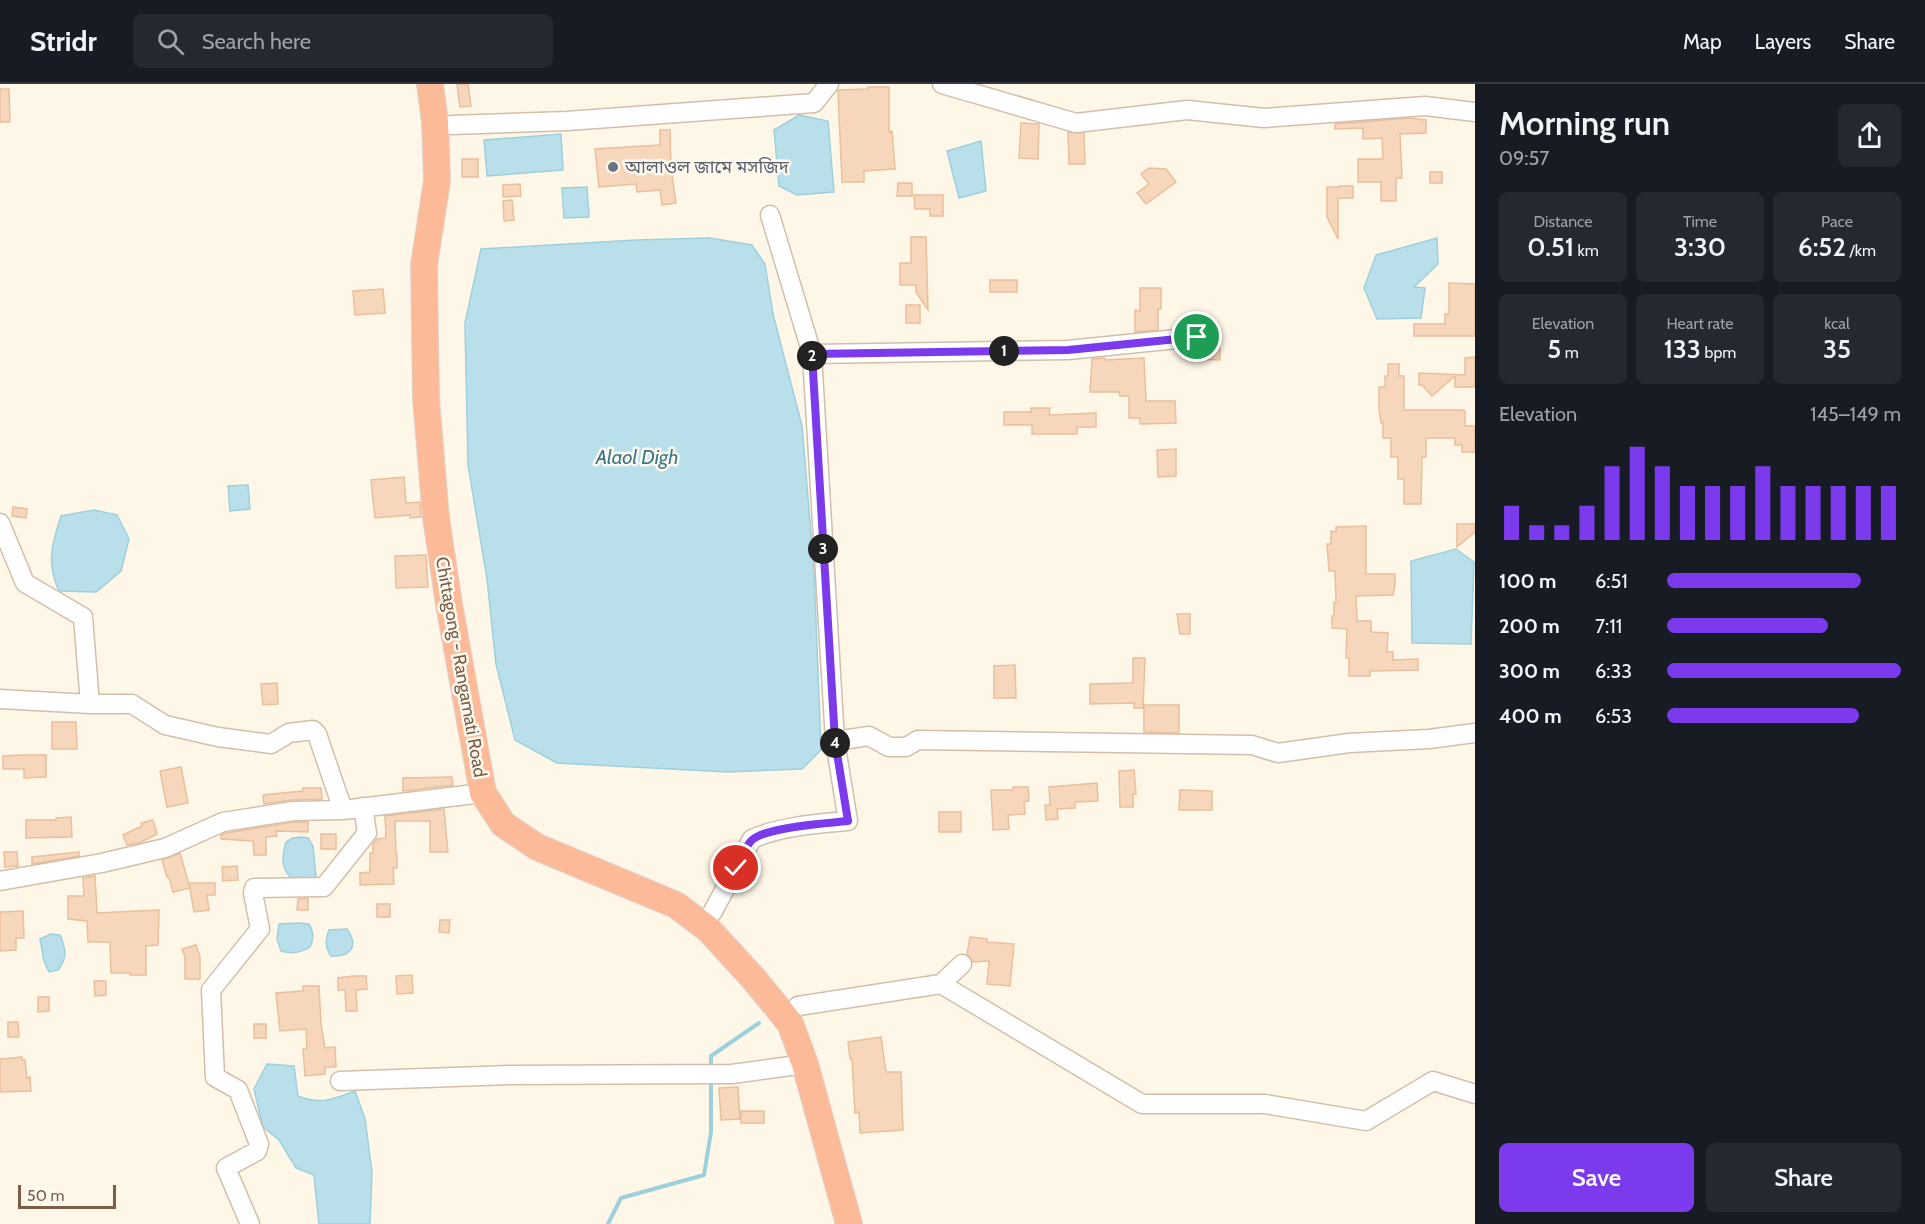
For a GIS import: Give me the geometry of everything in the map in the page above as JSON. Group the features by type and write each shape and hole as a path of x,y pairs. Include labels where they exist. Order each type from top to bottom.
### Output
{"highway":[{"name":"Chittagong - Rangamati Road","path":"430,84 435,122 437,181 424,265 426,399 436,518 483,793 503,824 537,847 676,905 708,929 753,978 790,1023 806,1064 849,1224"},
{"name":"Chittagong - Rangamati Road","path":"446,84 453,153 450,202 440,254 438,293 440,428 453,537 483,706 497,774 504,796 522,817 537,829 656,878 682,892 712,913 738,937 798,1006 814,1043 827,1086 861,1224"}],"street":[{"path":"451,125 567,121 814,103 829,84"},
{"path":"942,84 1077,123 1187,110 1264,118 1425,106 1475,112"},
{"path":"712,913 752,839 763,834 807,825 848,821 835,741 812,354 770,215"},
{"path":"812,354 1068,350 1197,337"},
{"path":"0,523 26,583 83,617 90,704"},
{"path":"0,699 132,704 165,724 218,737 271,744 289,733 313,730 317,734 343,810"},
{"path":"835,741 868,736 889,747 906,747 918,740 1252,745 1278,753 1348,743 1429,739 1475,733"},
{"path":"0,881 102,863 165,848 223,822 293,811 343,810 483,793"},
{"path":"250,1224 226,1168 257,1151 259,1144 238,1090 215,1077 211,990 260,929 254,888 324,886 367,833 363,807"},
{"path":"798,1006 941,984 962,964"},
{"path":"941,984 1142,1104 1265,1104 1366,1121 1433,1081 1475,1094"},
{"path":"340,1081 510,1075 732,1074 806,1064"}],"water":[{"path":"799,115 828,121 834,192 797,195 779,186 774,130"},
{"path":"561,134 563,170 487,176 484,140"},
{"path":"981,141 986,191 959,198 947,151"},
{"path":"587,187 589,217 564,218 562,188"},
{"name":"Alaol Digh","path":"710,238 752,245 765,264 773,314 802,426 814,570 821,750 802,769 728,772 557,763 515,740 496,664 487,579 468,465 465,323 481,249"},
{"path":"1437,238 1438,264 1414,287 1425,288 1421,318 1377,319 1364,288 1376,255"},
{"path":"248,485 250,509 230,511 228,486"},
{"path":"94,510 117,515 129,539 121,571 96,592 59,591 53,571 52,554 61,516"},
{"path":"1456,549 1474,562 1471,644 1412,643 1411,561"},
{"path":"301,837 308,838 313,846 316,876 311,880 294,881 284,868 283,854 286,842"},
{"path":"279,924 309,924 311,927 313,936 310,947 296,952 281,951 277,939"},
{"path":"347,929 351,935 351,949 344,955 331,956 326,943 329,930"},
{"path":"51,934 60,935 65,953 58,970 49,972 44,961 40,939"},
{"path":"267,1064 294,1066 298,1096 306,1099 327,1100 355,1091 365,1119 372,1172 370,1224 319,1224 314,1175 296,1168 279,1140 263,1127 254,1089"}],"building":[{"path":"457,84 468,84 471,106 460,107"},
{"path":"868,87 889,87 889,132 892,131 895,169 864,171 864,182 842,182 838,90 868,89"},
{"path":"0,89 9,89 10,122 0,122"},
{"path":"1409,118 1426,120 1426,133 1400,134 1402,178 1396,178 1396,201 1381,201 1381,182 1358,182 1358,159 1383,159 1382,138 1363,139 1363,128 1335,129 1335,124"},
{"path":"1021,123 1039,124 1038,159 1019,158"},
{"path":"660,130 670,130 671,169 676,203 662,205 660,190 637,192 636,184 599,187 595,149 660,145"},
{"path":"1068,132 1084,133 1085,164 1069,164"},
{"path":"462,159 478,159 478,177 462,177"},
{"path":"1149,168 1166,169 1176,182 1146,204 1137,193 1149,184 1141,174"},
{"path":"1430,172 1442,172 1442,183 1430,183"},
{"path":"898,183 912,183 912,196 897,196"},
{"path":"520,184 521,196 503,197 503,185"},
{"path":"1353,186 1353,198 1338,198 1338,239 1327,217 1327,187"},
{"path":"914,195 943,195 943,216 930,216 930,209 915,209"},
{"path":"512,200 514,220 504,221 503,201"},
{"path":"911,237 926,237 928,310 916,292 916,285 900,285 900,263 911,263"},
{"path":"990,280 1017,280 1017,292 990,292"},
{"path":"1449,283 1475,284 1475,336 1414,336 1414,324 1445,324 1445,314 1449,314"},
{"path":"1140,288 1161,288 1158,330 1135,332 1135,310 1140,311"},
{"path":"383,289 385,313 355,315 353,291"},
{"path":"906,305 920,305 920,323 906,323"},
{"path":"1203,315 1204,328 1191,326 1190,316"},
{"path":"1205,344 1205,347 1220,348 1220,360 1192,359 1193,349"},
{"path":"1475,357 1475,387 1455,387 1455,376 1432,396 1422,385 1419,385 1419,373 1465,375 1465,358"},
{"path":"1105,358 1105,360 1144,358 1146,401 1175,401 1176,423 1140,424 1140,418 1129,418 1129,396 1120,396 1119,392 1090,392 1092,359"},
{"path":"1388,364 1399,364 1399,376 1404,376 1404,410 1463,410 1465,411 1465,426 1475,426 1475,452 1462,452 1462,445 1455,445 1455,438 1426,438 1426,457 1422,457 1421,504 1404,504 1404,479 1398,479 1398,457 1391,457 1391,438 1383,438 1379,387 1385,387"},
{"path":"1031,408 1050,408 1049,415 1096,413 1096,427 1077,427 1077,434 1032,434 1032,425 1004,425 1004,412 1031,412"},
{"path":"1176,449 1176,476 1158,477 1157,450"},
{"path":"404,477 406,503 420,502 421,517 410,518 410,515 375,518 371,480"},
{"path":"13,507 27,509 26,518 12,516"},
{"path":"1457,524 1475,524 1475,532 1457,547"},
{"path":"1366,526 1366,574 1395,574 1395,584 1393,595 1356,596 1357,621 1371,621 1371,632 1388,633 1387,652 1393,652 1393,660 1418,659 1418,670 1370,671 1370,676 1349,676 1349,658 1346,658 1347,629 1332,628 1334,602 1336,602 1335,571 1329,571 1327,544 1331,544 1331,531 1336,532 1336,527"},
{"path":"426,555 428,587 396,588 395,556"},
{"path":"1177,614 1190,614 1190,634 1180,634"},
{"path":"1133,658 1145,658 1143,708 1134,708 1134,703 1090,704 1090,684 1133,683"},
{"path":"1015,665 1016,698 994,698 994,666"},
{"path":"277,683 278,704 263,705 261,684"},
{"path":"1144,705 1179,705 1179,733 1144,732"},
{"path":"52,722 76,722 77,749 52,749"},
{"path":"46,755 46,777 24,778 24,769 3,769 3,756"},
{"path":"181,767 188,803 167,807 160,771"},
{"path":"1134,770 1136,794 1133,794 1133,807 1120,807 1119,771"},
{"path":"452,777 453,785 403,791 403,778"},
{"path":"1097,783 1098,801 1075,802 1075,808 1057,809 1058,819 1046,820 1045,805 1050,805 1049,787"},
{"path":"1013,787 1028,787 1029,801 1024,802 1025,814 1008,815 1009,829 993,830 991,790 1013,790"},
{"path":"303,788 321,788 322,799 264,804 263,795 303,791"},
{"path":"1180,790 1212,791 1212,810 1179,810"},
{"path":"444,809 448,852 430,852 430,821 395,821 397,868 393,868 394,884 360,885 360,873 370,872 370,853 373,853 373,844 377,839 386,838 385,816"},
{"path":"939,812 961,812 961,832 939,832"},
{"path":"71,817 72,837 26,838 26,820 56,820 56,818"},
{"path":"153,820 157,834 139,843 127,845 123,835 142,826 141,823"},
{"path":"294,822 308,822 308,832 276,831 277,836 266,837 266,855 254,855 253,841 221,839 221,835 226,833"},
{"path":"321,834 336,834 336,849 321,849"},
{"path":"4,852 17,852 18,866 5,867"},
{"path":"79,852 79,856 32,864 32,857"},
{"path":"180,853 190,888 173,892 162,860"},
{"path":"237,866 238,880 223,881 222,867"},
{"path":"95,876 97,913 159,910 158,945 146,946 146,975 111,973 110,942 88,942 87,921 68,919 68,896 84,896 83,878"},
{"path":"189,883 215,883 215,895 207,895 209,910 194,912"},
{"path":"308,898 308,910 297,910 298,899"},
{"path":"377,904 390,904 390,917 377,917"},
{"path":"23,911 24,938 16,938 16,950 0,951 0,912"},
{"path":"440,920 450,920 449,933 439,932"},
{"path":"970,937 987,939 987,942 1014,944 1010,986 987,984 989,961 973,962 967,954"},
{"path":"196,945 200,957 200,979 185,979 185,957 182,949"},
{"path":"412,975 413,993 397,994 396,976"},
{"path":"366,976 367,989 356,990 357,1011 346,1011 345,990 338,990 338,978"},
{"path":"94,981 106,981 106,995 95,996"},
{"path":"303,986 319,986 325,1048 335,1047 336,1067 325,1067 325,1074 305,1076 303,1049 307,1049 306,1029 280,1031 276,993 303,991"},
{"path":"38,997 49,997 49,1011 38,1012"},
{"path":"8,1022 18,1022 19,1037 8,1037"},
{"path":"254,1024 266,1024 266,1038 254,1038"},
{"path":"881,1037 886,1072 901,1072 903,1130 860,1133 859,1112 855,1113 852,1059 850,1059 848,1042"},
{"path":"22,1057 22,1060 25,1060 27,1078 30,1077 31,1091 0,1092 0,1059"},
{"path":"738,1087 740,1119 721,1120 719,1088"},
{"path":"741,1111 764,1111 764,1123 741,1123"}],"waterway":[{"path":"711,1068 711,1056 759,1023"},
{"path":"608,1224 621,1198 704,1175 711,1132 711,1079"}],"place":[{"name":"আলাওল জামে মসজিদ","path":"613,167"}],"route":[{"path":"736,868 752,839 763,834 807,825 848,821 835,741 812,354 1068,350 1197,337"}]}
